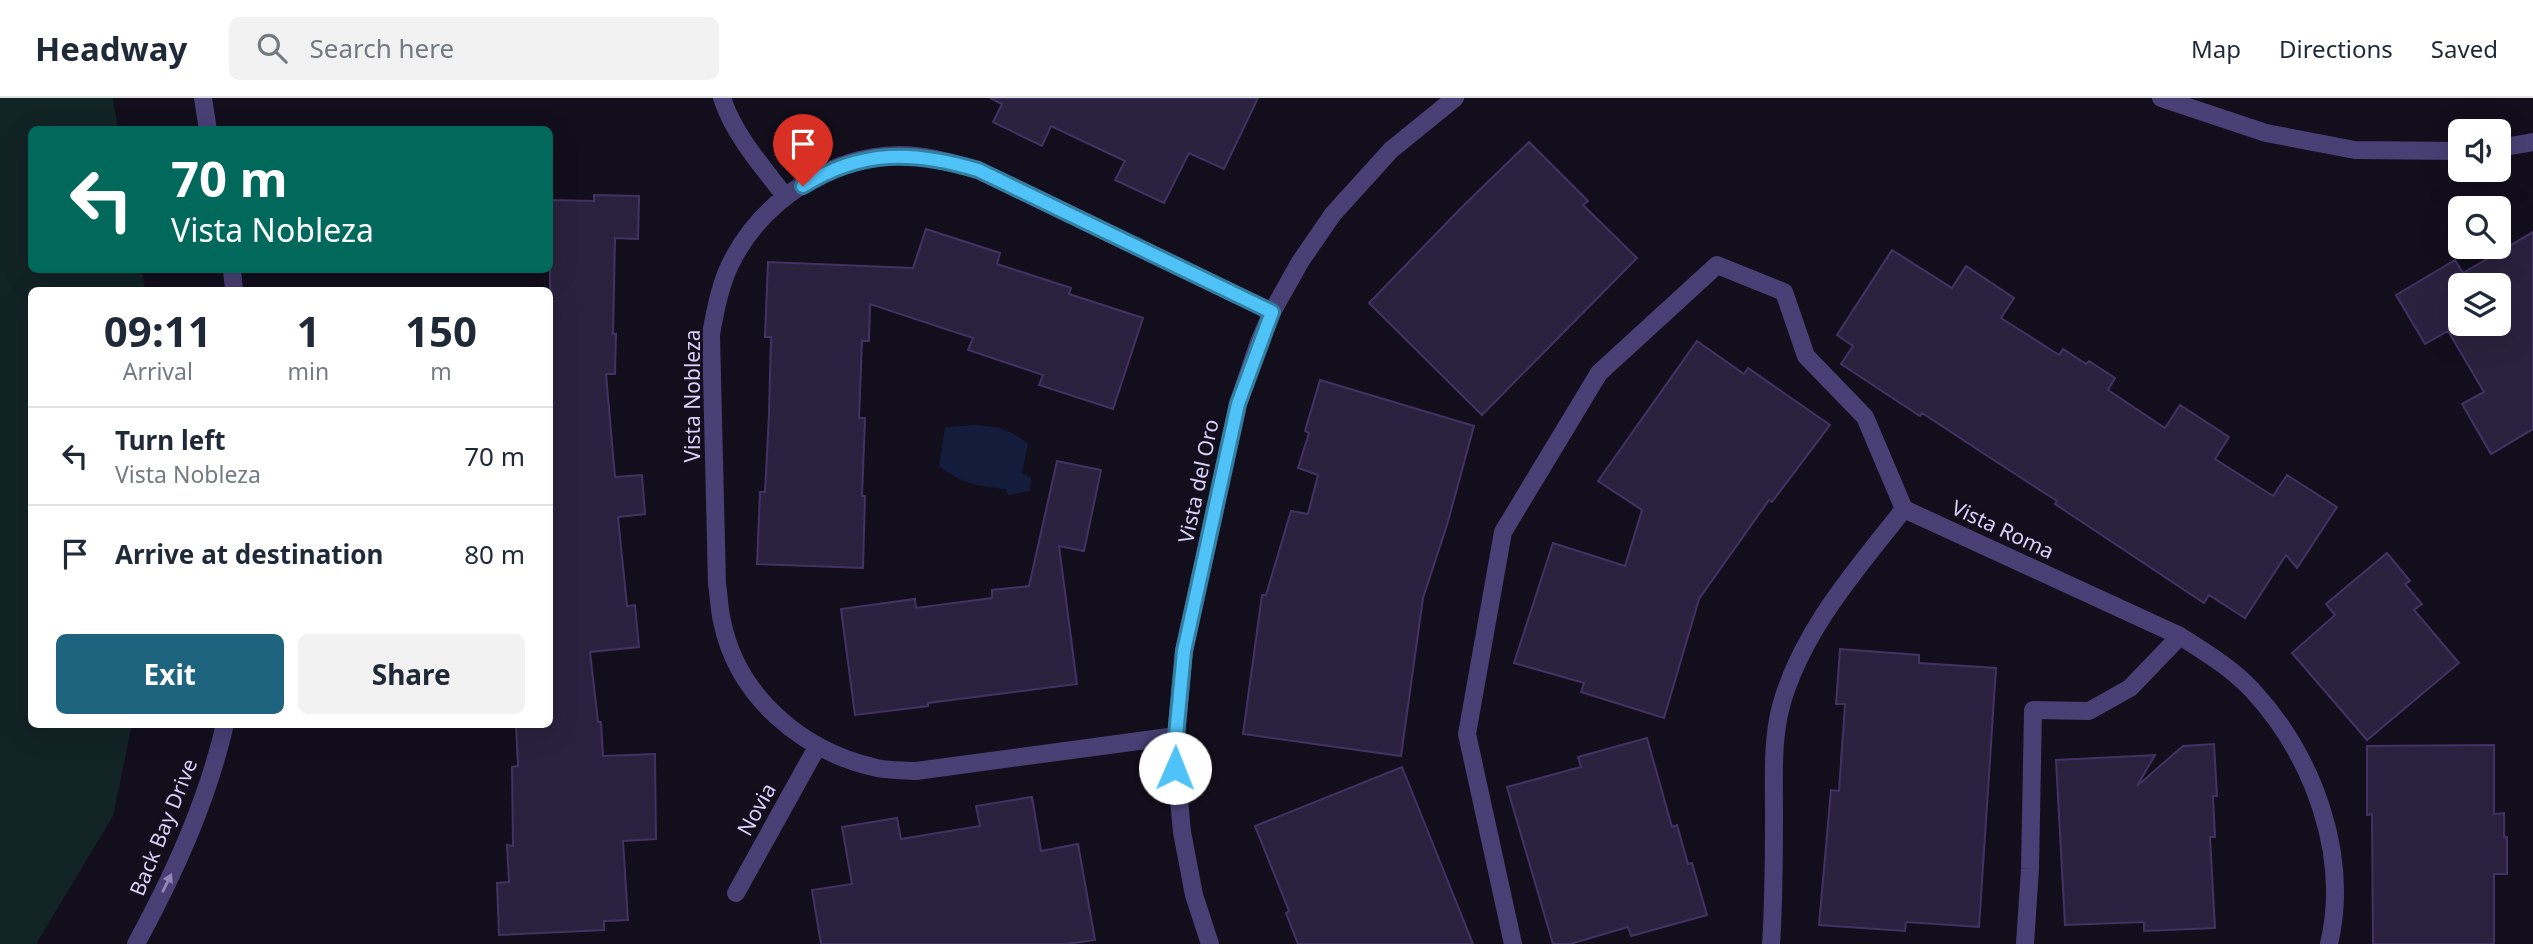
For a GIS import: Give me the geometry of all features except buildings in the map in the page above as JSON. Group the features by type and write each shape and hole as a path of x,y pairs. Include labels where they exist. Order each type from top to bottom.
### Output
{"street":[{"path":"203,98 207,126"},
{"path":"722,98 726,111 753,155 785,196"},
{"name":"Vista del Oro","path":"1210,944 1194,895 1182,832 1175,768 1176,736 1184,651 1238,404 1272,312 1300,262 1333,214 1391,149 1455,98"},
{"path":"2161,98 2266,133 2356,150 2448,152"},
{"path":"2511,146 2533,142"},
{"name":"Vista Nobleza","path":"1176,736 916,771 875,768 835,756 784,725 757,695 737,664 722,623 717,583 712,334 719,294 734,257 763,216 785,196 820,175 858,161 898,155 939,159 978,170 1272,312"},
{"path":"1513,944 1467,734 1503,532 1599,373 1717,265 1784,292 1806,356 1865,417 1904,509 1827,611 1802,650 1782,706 1774,749 1774,901 1771,944"},
{"name":"Vista Roma","path":"1904,509 2180,636 2218,660 2252,690 2289,737 2316,790 2331,848 2334,893 2329,944"},
{"path":"2025,944 2030,869 2033,710 2089,711 2130,688 2180,636"},
{"name":"Back Bay Drive","path":"136,944 172,875 203,802 224,728"},
{"name":"Novia","path":"736,893 817,747"}],"shaded area":[{"path":"0,98 113,98 118,126 28,126 28,273 142,273 145,287 28,287 28,728 131,728 113,816 36,944 0,944"}],"water":[{"path":"975,425 1003,430 1028,444 1022,473 1031,477 1030,491 1008,495 1006,489 970,483 939,466 945,427"}],"route":[{"path":"803,186 820,175 858,161 898,155 939,159 978,170 1272,312 1238,404 1184,651 1175,768"}]}
